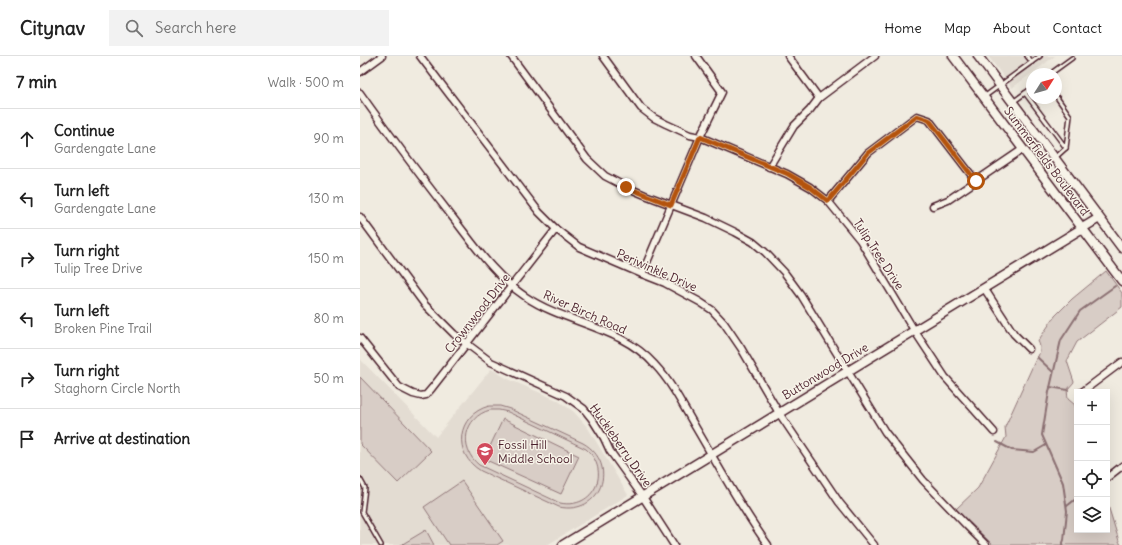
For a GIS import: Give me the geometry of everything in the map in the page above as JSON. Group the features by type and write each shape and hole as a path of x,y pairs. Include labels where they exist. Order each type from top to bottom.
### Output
{"street":[{"path":"360,72 382,56"},
{"name":"Periwinkle Drive","path":"420,56 539,212 556,229 578,247 670,286 712,310 724,323 741,348 779,413 839,502 874,545"},
{"path":"511,56 587,159 605,176 626,187 706,218 753,242 765,252 784,272 801,295 884,432 943,502 986,545"},
{"name":"Tulip Tree Drive","path":"603,56 641,108 654,118 690,135 700,137 788,174 810,187 828,201 860,240 914,330 945,377 994,432"},
{"path":"642,274 700,137 722,92 696,56"},
{"path":"788,56 819,98"},
{"path":"769,167 794,126 810,110 819,98 875,56"},
{"name":"Summerfields Boulevard","path":"953,56 1122,281"},
{"name":"Summerfields Boulevard","path":"978,56 1122,248"},
{"name":"River Birch Road","path":"360,93 392,138 496,272 526,297 546,309 597,327 627,342 655,364 674,389 711,454 768,545"},
{"path":"828,201 868,153 917,116 929,120 976,181"},
{"path":"933,206 948,200 1023,149"},
{"name":"Huckleberry Drive","path":"360,217 425,304 454,334 491,362 566,396 584,409 604,438 610,451 624,473 642,496 674,545"},
{"name":"Buttonwood Drive","path":"563,545 1099,218"},
{"name":"Crownwood Drive","path":"360,338 399,387 408,392 421,396 426,395 556,229"},
{"path":"984,288 1014,334 1029,349"},
{"path":"1086,389 1122,362"},
{"path":"1110,475 1122,466"}],"lane":[{"path":"1027,56 1032,62"},
{"path":"984,97 1040,56"},
{"path":"1058,68 1072,58"},
{"path":"1012,102 1026,93"},
{"path":"1034,104 1066,148"},
{"path":"1054,158 1066,148 1070,116 1062,104"},
{"path":"360,480 365,488 362,512 381,545"}],"shaded area":[{"path":"988,56 1055,56 1039,68 1026,68 1026,78 1012,88"},
{"path":"1106,271 1122,293 1122,307 1077,342 1067,361 1074,382 1067,390 1068,399 1074,404 1074,533 1110,533 1110,512 1121,545 993,545 956,509 978,488 1006,437 1005,427 1039,354 1040,347 1038,341 1055,316 1072,299"},
{"name":"Fossil Hill Middle School","path":"360,359 436,437 491,369 508,379 557,400 574,412 588,428 628,495 547,545 360,545"},
{"path":"360,377 431,451 398,483 360,444"},
{"path":"489,406 500,406 510,409 583,443 594,452 601,463 603,475 601,486 595,496 586,504 574,508 559,507 481,471 472,464 465,455 462,445 464,426 478,411","holes":["490,410 508,412 586,449 594,458 598,468 596,487 590,495 582,501 572,504 560,503 479,465 472,458 468,450 466,442 467,434 474,419"]},
{"path":"503,419 579,456 561,494 484,459"},
{"path":"462,481 503,541 497,545 449,545 424,507"},
{"path":"426,530 434,545 401,545"}],"waterway":[{"path":"1062,545 1064,540 1067,511 1063,483 1042,435 1049,392 1061,340 1080,311 1115,286"},
{"path":"1037,357 1053,372"},
{"path":"1050,387 1068,390"},
{"path":"997,442 1012,450 1034,452 1046,445"},
{"path":"1067,506 1074,500"}],"place":[{"name":"Fossil Hill Middle School","path":"485,466"}],"route":[{"path":"626,187 671,205 700,137 788,174 810,187 828,201 868,153 917,116 929,120 976,181"}]}
